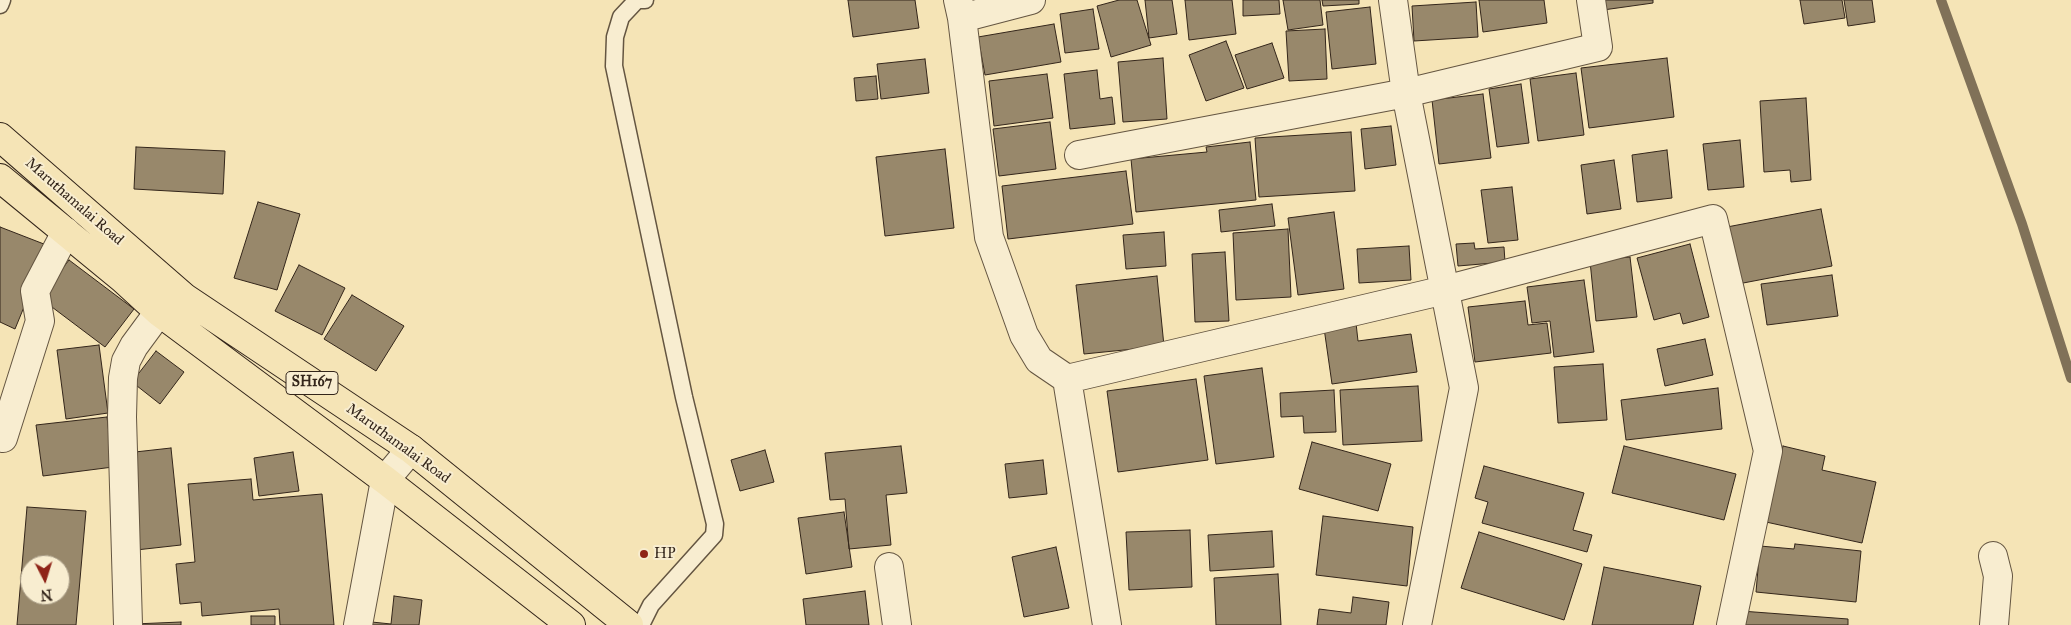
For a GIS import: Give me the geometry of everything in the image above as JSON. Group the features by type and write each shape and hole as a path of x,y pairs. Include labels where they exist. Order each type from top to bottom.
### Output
{"main road":[{"name":"Maruthamalai Road","path":"0,137 185,298 411,449 629,625"},
{"name":"Maruthamalai Road","path":"0,178 123,279 160,312 386,480 570,625"}],"street":[{"path":"1031,0 960,9 989,237 1024,335 1039,360 1067,379 1107,625"},
{"path":"1393,0 1406,93 1464,388 1417,625"},
{"path":"1079,155 1406,93 1598,47 1591,0"},
{"path":"1067,379 1445,290 1713,219 1768,451 1730,625"},
{"path":"3,438 40,321 35,291 66,232"},
{"path":"128,625 122,417 123,378 126,361 134,346 160,312"},
{"path":"358,625 386,480 411,449"},
{"path":"1993,556 1998,576 1994,625"},
{"path":"889,567 897,625"}],"lane":[{"path":"0,5 2,0"},
{"path":"641,625 651,605 714,535 716,524 684,397 614,66 615,37 621,16 637,0 646,0"}],"building":[{"path":"848,0 915,0 919,28 853,37"},
{"path":"1119,0 1137,0 1151,45 1111,57 1097,6"},
{"path":"1145,0 1172,0 1177,34 1149,38"},
{"path":"1185,0 1232,0 1236,34 1189,40"},
{"path":"1243,0 1279,0 1280,14 1243,16"},
{"path":"1283,0 1320,0 1323,25 1288,30"},
{"path":"1322,0 1359,0 1359,4 1323,6"},
{"path":"1479,0 1544,0 1547,23 1483,32"},
{"path":"1595,0 1653,0 1653,3 1596,11"},
{"path":"1800,0 1842,0 1845,18 1804,24"},
{"path":"1844,0 1872,0 1875,22 1848,26"},
{"path":"1476,2 1478,37 1414,41 1412,6"},
{"path":"1370,7 1376,64 1332,69 1326,12"},
{"path":"1093,9 1099,49 1065,53 1060,14"},
{"path":"1054,24 1061,62 985,75 978,37"},
{"path":"1325,29 1327,79 1289,81 1286,31"},
{"path":"1226,41 1244,88 1206,101 1189,55"},
{"path":"1272,43 1284,78 1247,89 1235,55"},
{"path":"1163,58 1167,119 1123,122 1118,62"},
{"path":"1667,58 1674,117 1589,128 1581,68"},
{"path":"925,59 929,93 881,99 877,64"},
{"path":"1097,70 1100,99 1112,97 1115,124 1070,129 1064,74"},
{"path":"1576,73 1584,135 1538,141 1530,79"},
{"path":"1047,74 1053,118 994,126 989,81"},
{"path":"876,76 878,99 856,101 854,78"},
{"path":"1521,84 1529,143 1497,147 1489,89"},
{"path":"1483,94 1491,158 1439,164 1432,100"},
{"path":"1806,98 1811,180 1791,182 1790,170 1764,172 1760,101"},
{"path":"1050,122 1056,169 999,176 993,129"},
{"path":"1391,126 1396,165 1365,169 1361,129"},
{"path":"1351,132 1355,191 1259,197 1255,138"},
{"path":"1740,140 1744,187 1708,190 1703,144"},
{"path":"1250,142 1256,200 1136,212 1131,159 1207,152 1206,147"},
{"path":"136,147 225,151 223,194 134,189"},
{"path":"945,149 954,228 885,236 876,157"},
{"path":"1667,150 1672,198 1637,202 1632,155"},
{"path":"1614,160 1621,209 1587,214 1581,165"},
{"path":"1126,171 1133,224 1008,239 1002,186"},
{"path":"1512,187 1518,240 1488,243 1481,190"},
{"path":"258,202 300,214 277,290 234,278"},
{"path":"1272,204 1275,226 1221,232 1219,210"},
{"path":"1821,209 1832,266 1738,284 1727,227"},
{"path":"1334,212 1344,289 1298,295 1288,218"},
{"path":"0,227 49,246 15,329 0,322"},
{"path":"1288,229 1291,297 1236,300 1233,233"},
{"path":"1164,232 1166,266 1126,269 1123,235"},
{"path":"1474,243 1475,249 1504,247 1505,262 1458,266 1456,244"},
{"path":"1690,244 1709,317 1683,324 1680,313 1654,320 1637,258"},
{"path":"1409,246 1411,280 1359,283 1357,249"},
{"path":"1225,252 1229,321 1195,322 1192,254"},
{"path":"1630,257 1637,317 1596,321 1590,261"},
{"path":"69,260 134,309 105,347 40,298"},
{"path":"299,265 345,288 322,335 275,311"},
{"path":"1832,275 1838,316 1767,325 1761,284"},
{"path":"1157,276 1164,346 1084,354 1076,285"},
{"path":"1584,280 1594,352 1554,357 1550,321 1532,323 1527,287"},
{"path":"352,295 404,326 376,371 324,339"},
{"path":"1525,301 1528,325 1547,323 1551,353 1475,362 1468,307"},
{"path":"1356,323 1358,341 1411,334 1417,372 1332,384 1324,328"},
{"path":"1705,339 1713,375 1665,386 1657,349"},
{"path":"99,345 108,413 66,419 57,350"},
{"path":"156,351 184,372 160,404 132,382"},
{"path":"1603,364 1607,420 1558,423 1554,367"},
{"path":"1262,368 1274,457 1216,464 1204,376"},
{"path":"1196,379 1208,460 1118,472 1107,391"},
{"path":"1418,386 1422,441 1343,445 1340,390"},
{"path":"1718,388 1722,429 1626,440 1621,400"},
{"path":"1334,390 1336,432 1304,433 1303,416 1281,417 1280,393"},
{"path":"107,417 113,467 43,476 36,425"},
{"path":"1312,442 1391,464 1378,511 1299,489"},
{"path":"901,446 907,493 886,495 891,545 849,549 845,499 830,500 825,453"},
{"path":"1624,446 1736,474 1724,520 1612,493"},
{"path":"1783,446 1825,456 1822,470 1876,482 1862,543 1766,522"},
{"path":"171,448 181,545 136,550 126,453"},
{"path":"765,450 774,482 740,491 731,460"},
{"path":"293,452 299,491 259,496 254,458"},
{"path":"1043,460 1047,494 1009,498 1005,464"},
{"path":"1484,466 1584,493 1573,530 1592,535 1587,552 1482,523 1488,502 1475,498"},
{"path":"251,479 253,500 322,494 334,625 280,625 279,609 202,616 201,602 180,604 176,564 195,562 188,484"},
{"path":"27,507 86,511 76,625 17,625 20,590 20,605 70,605 70,555 23,555"},
{"path":"844,512 852,567 806,574 798,518"},
{"path":"1323,516 1413,527 1407,586 1316,575"},
{"path":"1190,530 1192,587 1129,590 1126,532"},
{"path":"1272,531 1274,567 1210,571 1208,535"},
{"path":"1479,532 1582,564 1564,620 1461,588"},
{"path":"1795,544 1861,551 1856,602 1756,592 1760,546 1794,549"},
{"path":"1056,547 1069,608 1024,617 1012,557"},
{"path":"1604,567 1701,586 1693,625 1592,625"},
{"path":"1278,574 1281,625 1216,625 1214,578"},
{"path":"865,591 869,625 806,625 803,599"},
{"path":"394,596 422,600 419,625 361,625 362,621 391,624"},
{"path":"1353,597 1389,602 1386,625 1317,625 1319,609 1351,613"},
{"path":"1741,611 1848,619 1848,625 1740,625"},
{"path":"251,616 275,616 275,625 251,625"},
{"path":"181,622 181,625 134,625 134,624"}],"waterway":[{"path":"1941,0 2022,224 2071,378"}],"place":[{"name":"HP","path":"644,554"}]}
